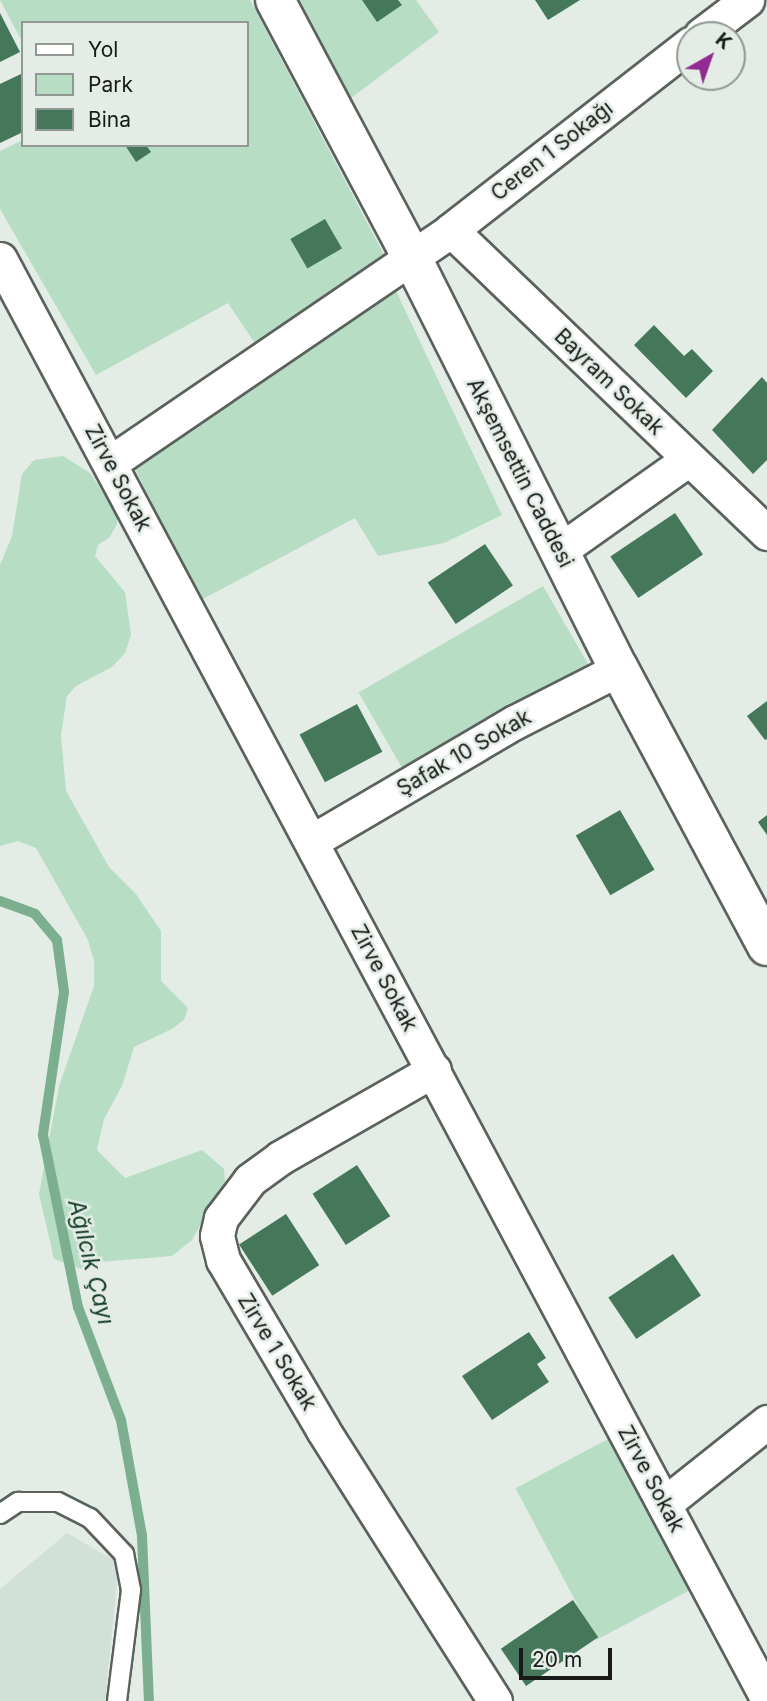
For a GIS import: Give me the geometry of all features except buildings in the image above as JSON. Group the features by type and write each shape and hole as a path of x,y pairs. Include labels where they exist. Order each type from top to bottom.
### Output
{"street":[{"name":"Akşemsettin Caddesi","path":"275,0 411,256 619,669 767,946"},
{"path":"719,21 747,0"},
{"name":"Ceren 1 Sokağı","path":"110,463 451,230 676,55"},
{"name":"Bayram Sokak","path":"451,230 689,459 763,522"},
{"name":"Zirve Sokak","path":"0,259 767,1698"},
{"path":"559,551 689,459"},
{"name":"Şafak 10 Sokak","path":"312,841 515,722 619,669"},
{"name":"Zirve 1 Sokak","path":"433,1070 280,1158 250,1180 221,1218 217,1236 223,1260 323,1430 495,1701"},
{"path":"664,1504 767,1422"}],"lane":[{"path":"0,1514 19,1502 58,1502 90,1518 124,1555 131,1590 117,1701"}],"shaded area":[{"path":"67,1533 119,1563 105,1701 0,1701 0,1589"}],"green space":[{"path":"0,0 250,0 389,264 260,351 228,303 96,375 0,209 0,151 21,141 21,147 248,147 248,21 21,21 21,39"},
{"path":"300,0 416,0 439,32 351,98"},
{"path":"389,276 502,515 444,543 378,556 355,518 199,601 129,456"},
{"path":"63,456 90,473 117,513 117,524 110,537 98,545 95,556 125,592 131,635 125,653 112,667 76,686 67,696 61,735 66,791 109,867 136,894 161,931 161,981 188,1008 184,1020 172,1029 134,1047 122,1086 104,1119 97,1150 125,1178 202,1150 224,1169 225,1181 192,1240 172,1256 99,1262 81,1269 54,1259 39,1194 59,1086 94,986 94,961 88,940 36,848 18,841 0,846 0,565 12,536 22,474 34,460"},
{"path":"543,586 590,667 405,773 359,692"},
{"path":"610,1438 691,1590 596,1640 516,1488"}],"waterway":[{"name":"Ağılcık Çayı","path":"0,901 35,914 57,940 64,992 43,1135 78,1307 121,1420 142,1536 149,1701"}]}
